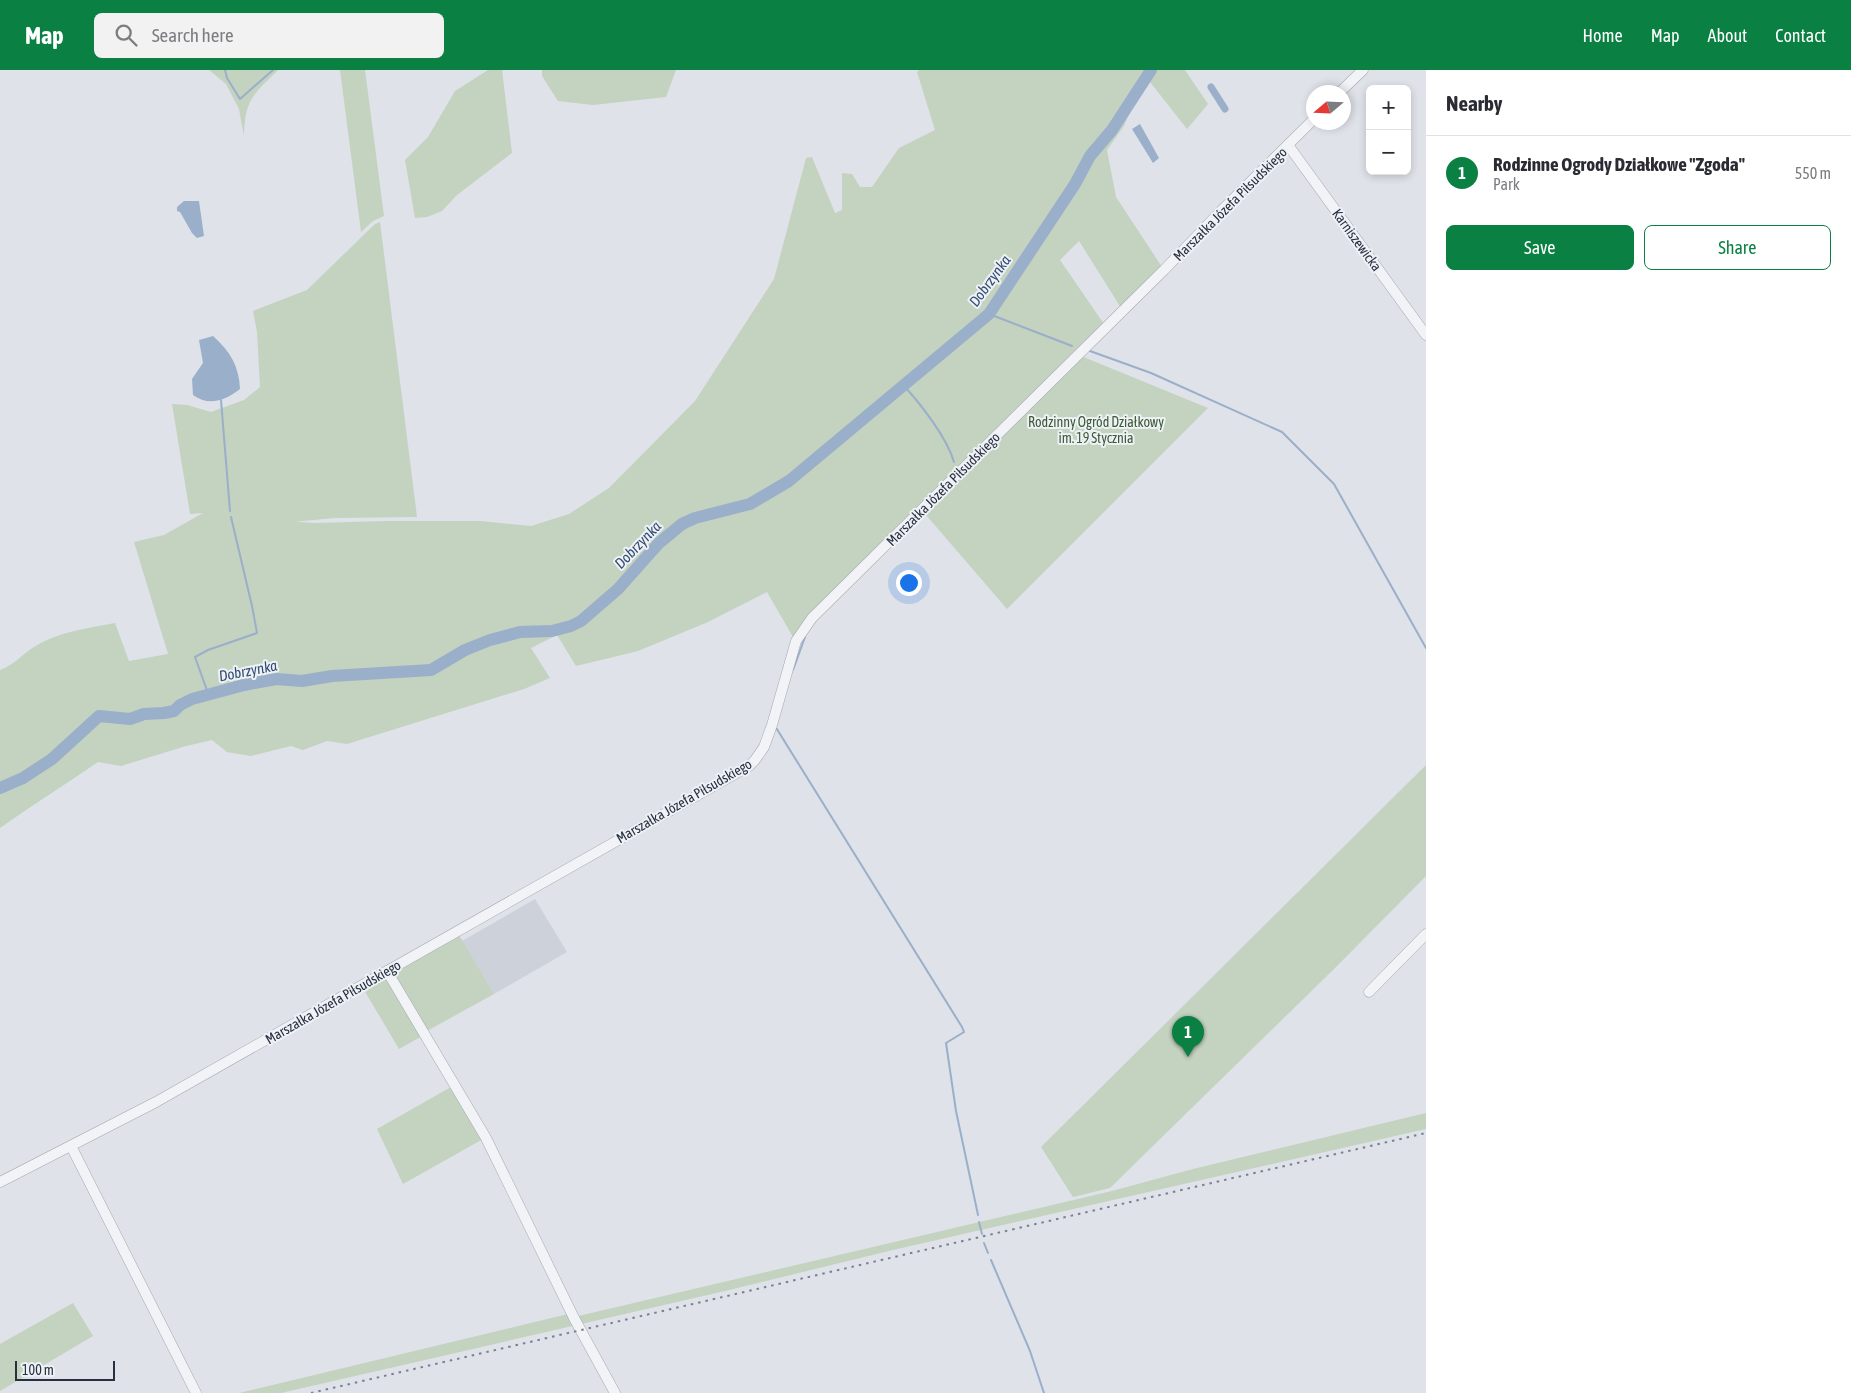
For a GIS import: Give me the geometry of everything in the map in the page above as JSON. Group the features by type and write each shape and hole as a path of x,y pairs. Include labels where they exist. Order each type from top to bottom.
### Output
{"street":[{"path":"1348,85 1364,70"},
{"name":"Marszałka Józefa Piłsudskiego","path":"0,1182 156,1102 749,766 756,760 764,747 796,641 812,618 938,495 1306,127"},
{"name":"Karniszewicka","path":"1288,145 1426,335"},
{"path":"1369,992 1426,934"},
{"path":"387,971 486,1138 574,1318 615,1393"},
{"path":"71,1146 196,1393"}],"shaded area":[{"path":"535,899 567,952 494,994 462,941"}],"green space":[{"path":"209,70 278,70 252,98 246,114 244,136 239,109 226,84"},
{"path":"340,70 365,70 384,216 373,221 361,232"},
{"path":"488,70 502,70 512,153 457,195 442,211 427,217 415,218 405,160 428,137 455,91"},
{"path":"542,70 676,70 666,97 593,105 558,101 542,76"},
{"path":"919,70 1185,70 1208,104 1187,129 1150,82 1133,105 1124,126 1107,150 1116,197 1164,270 1123,311 1079,241 1060,260 1106,327 1002,423 930,494 812,618 806,617 793,637 767,592 708,622 638,651 576,666 557,635 531,648 550,678 524,689 347,744 327,741 303,750 291,746 251,756 227,752 212,740 121,766 98,762 0,828 0,670 34,647 57,636 76,630 115,623 129,661 168,654 134,542 164,535 203,513 190,514 172,404 187,405 211,412 244,400 260,387 257,332 253,311 307,290 375,224 380,222 417,517 335,518 295,522 480,521 531,526 569,514 609,488 695,401 774,279 806,158 812,157 835,213 842,210 842,173 852,174 860,187 872,187 899,148 935,130 917,72"},
{"name":"Rodzinny Ogród Działkowy im. 19 Stycznia","path":"1081,356 1208,408 1007,609 926,515"},
{"path":"1426,765 1426,876 1336,967 1110,1188 1073,1197 1041,1147"},
{"path":"459,935 494,994 427,1031 395,973"},
{"path":"387,978 422,1036 399,1049 364,990"},
{"path":"451,1087 483,1139 403,1184 377,1129"},
{"path":"1426,1113 1426,1129 893,1250 725,1291 281,1393 239,1393 568,1314 570,1318 1112,1191 1193,1169"},
{"path":"73,1303 93,1336 0,1391 0,1344"}],"water":[{"path":"1140,124 1159,158 1153,163 1132,129"},
{"path":"184,201 199,201 204,236 197,238 180,212 177,211 177,207"},
{"path":"213,336 229,353 236,366 240,389 223,399 205,401 193,395 192,379 203,363 199,340"}],"waterway":[{"path":"225,70 227,78 240,99 273,70"},
{"name":"Dobrzynka","path":"0,788 23,778 52,759 99,716 130,719 144,714 174,711 180,705 192,699 244,685 276,679 302,681 332,676 431,670 465,650 490,640 520,632 552,631 581,621 618,589 659,543 682,524 695,518 750,504 789,481 989,314 1075,184 1090,156 1112,130 1151,70"},
{"path":"1211,87 1225,109"},
{"path":"989,314 1072,346"},
{"path":"1090,351 1151,373 1282,432 1334,484 1426,648"},
{"path":"903,385 933,422 946,443 954,462"},
{"path":"221,400 230,511"},
{"path":"921,517 935,503"},
{"path":"209,696 195,657 208,650 257,633 231,517"},
{"path":"793,670 805,637"},
{"path":"775,726 962,1027 964,1032 946,1043 956,1111 978,1215"},
{"path":"979,1222 982,1234"},
{"path":"984,1243 988,1253"},
{"path":"991,1260 1030,1351 1044,1393"}],"railway":[{"path":"311,1393 1426,1133"}],"place":[{"name":"Rodzinne Ogrody Działkowe \"Zgoda\"","path":"1188,1057"}]}
